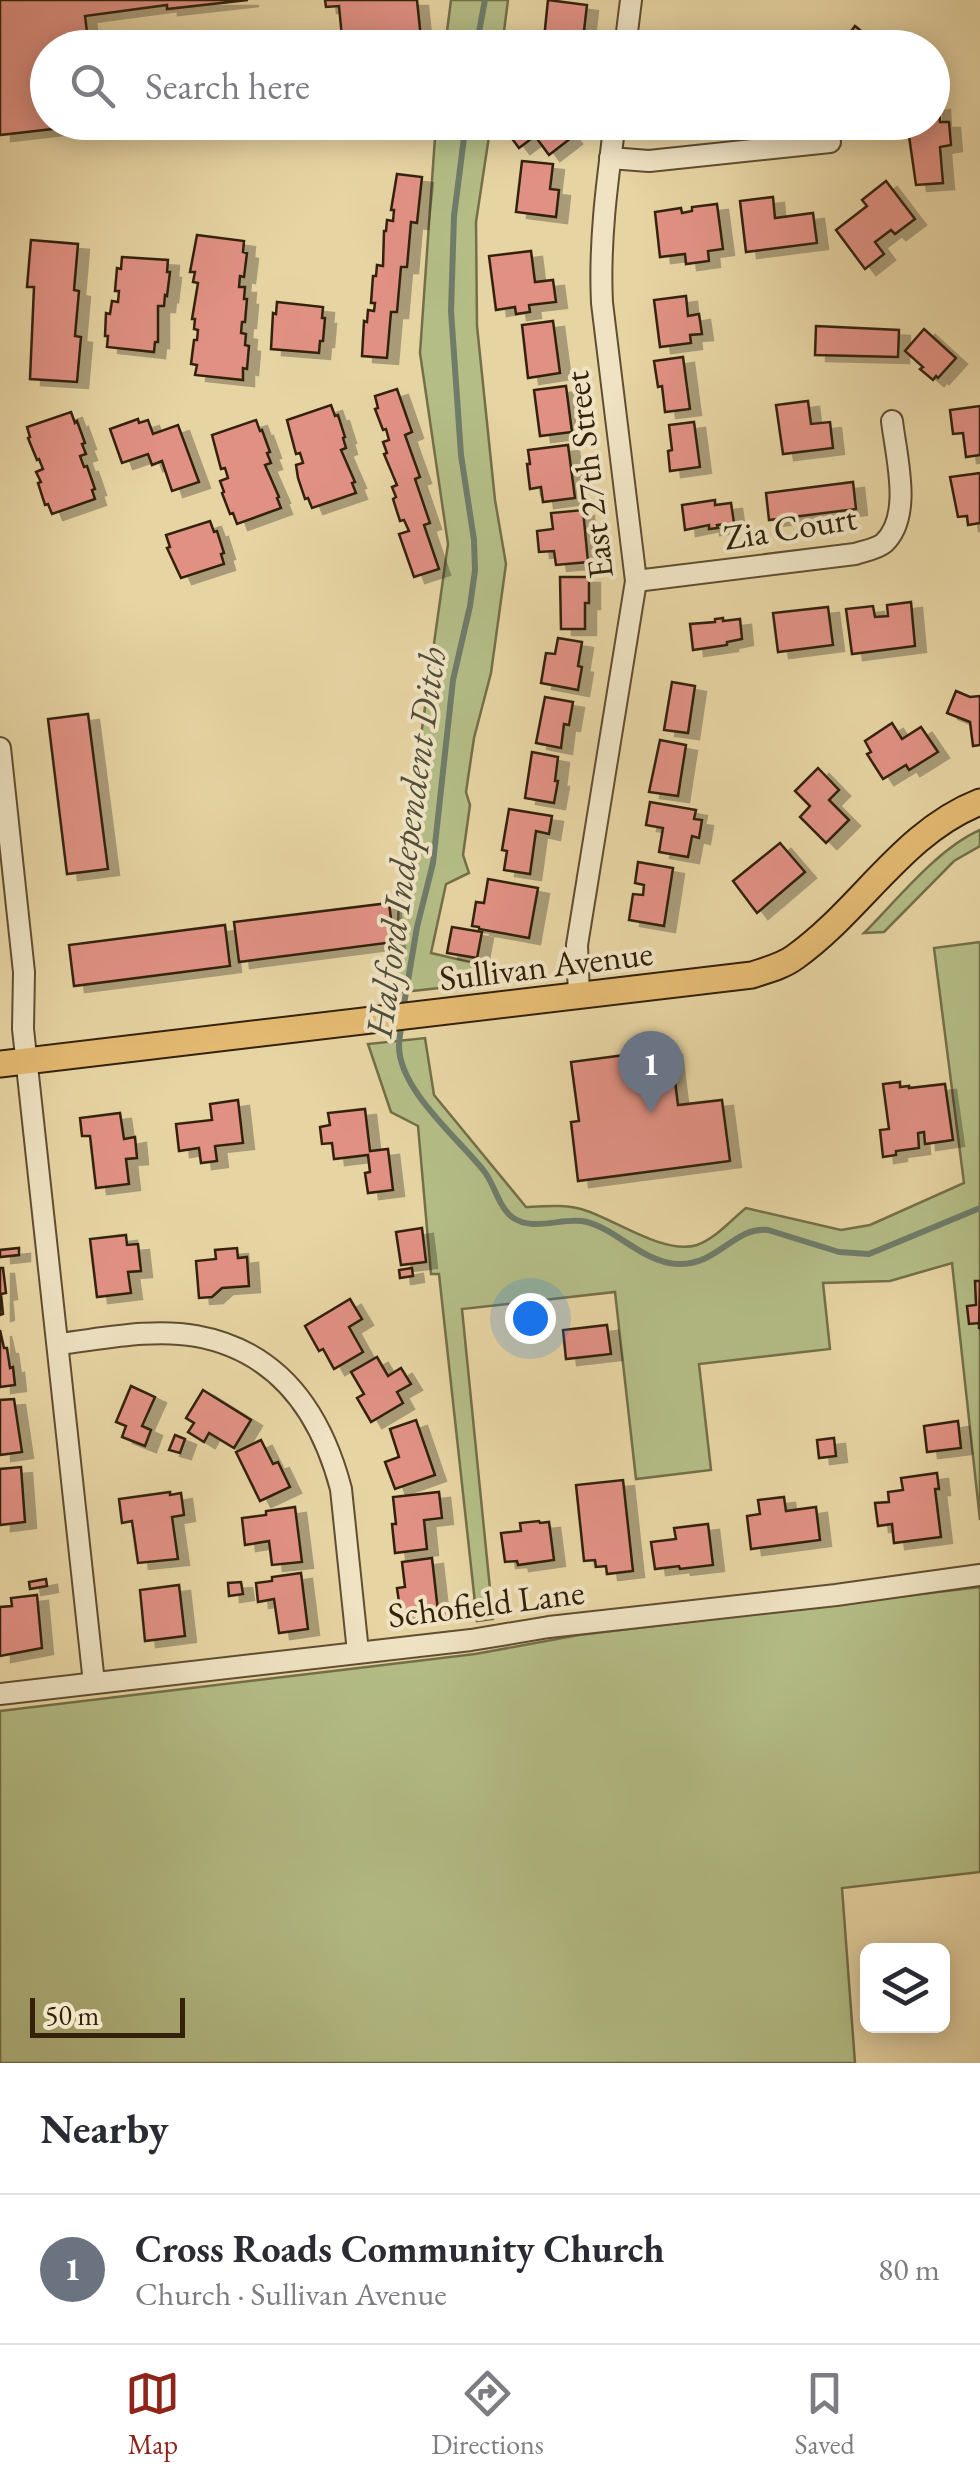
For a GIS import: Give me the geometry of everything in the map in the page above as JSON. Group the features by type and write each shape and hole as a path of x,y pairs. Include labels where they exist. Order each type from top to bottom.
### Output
{"main road":[{"name":"Sullivan Avenue","path":"0,1064 752,975 794,958 924,835 948,817 980,802"}],"street":[{"path":"627,30 631,0"},
{"name":"East 27th Street","path":"579,996 577,945 636,581 602,303 602,248 612,140"},
{"path":"610,158 649,161 830,142"},
{"name":"Zia Court","path":"636,581 855,554 882,545 898,524 901,500 892,421"},
{"path":"0,748 24,972 23,1029 94,1683"},
{"path":"58,1344 148,1335 197,1336 244,1352 284,1380 319,1426 341,1489 358,1652"},
{"name":"Schofield Lane","path":"0,1694 472,1640 980,1575"}],"green space":[{"path":"451,0 508,0 504,30 447,30"},
{"path":"435,140 488,140 476,222 477,326 495,500 506,564 491,673 474,738 466,792 470,805 463,855 469,873 446,884 431,953 474,963 476,984 394,993 400,885 448,544 420,353"},
{"path":"980,830 980,846 954,861 884,932 864,933 933,862"},
{"path":"980,942 980,1520 952,1263 890,1281 823,1283 830,1349 699,1364 711,1470 636,1479 615,1292 462,1309 493,1619 477,1621 439,1274 431,1274 418,1126 391,1112 368,1044 425,1038 434,1095 526,1207 580,1209 641,1236 684,1247 710,1238 746,1208 841,1230 870,1225 964,1183 934,948"},
{"path":"980,1587 980,1872 842,1888 855,2063 0,2063 0,1711 475,1654 579,1635"}],"building":[{"path":"0,0 248,0 85,16 87,30 30,30 30,132 0,135"},
{"path":"325,0 417,0 420,30 341,30 339,6 326,7"},
{"path":"548,0 587,5 584,30 545,30"},
{"path":"950,134 951,145 940,147 943,183 916,185 910,140 950,140"},
{"path":"513,140 530,140 519,148"},
{"path":"538,140 568,140 549,155"},
{"path":"522,161 553,164 550,189 559,190 556,217 516,212"},
{"path":"397,174 422,177 417,223 411,222 397,312 391,312 387,358 362,356 364,321 367,322 368,310 374,311 373,276 377,265 383,266 387,220 393,221"},
{"path":"886,181 915,219 895,234 891,230 875,242 884,254 865,269 836,230 867,206 862,200"},
{"path":"773,197 775,218 813,213 817,243 746,252 740,201"},
{"path":"717,204 723,249 708,251 709,261 686,264 685,254 660,257 655,212 681,208 682,213 692,211 692,207"},
{"path":"197,235 244,241 243,252 247,253 239,287 245,287 247,299 241,333 246,334 245,345 249,346 243,380 195,375 197,365 191,364 198,330 194,329 192,319 198,283 193,282 195,272 190,272"},
{"path":"31,240 78,244 75,336 81,337 77,382 30,379 34,287 27,287"},
{"path":"531,251 535,282 553,280 556,302 529,305 530,312 516,314 515,307 496,310 489,256"},
{"path":"122,257 168,260 167,296 164,306 158,306 158,342 154,352 107,347 106,313 110,314 112,301 118,302 117,268 121,269"},
{"path":"686,296 688,316 699,314 702,334 690,335 691,343 660,347 654,300"},
{"path":"277,302 323,307 319,353 271,349"},
{"path":"553,321 560,373 528,378 522,325"},
{"path":"816,326 899,330 898,357 815,355"},
{"path":"924,329 956,358 933,380 905,351"},
{"path":"683,357 690,409 665,412 654,361"},
{"path":"566,386 572,432 540,436 534,390"},
{"path":"397,389 412,432 405,435 420,477 415,479 430,523 424,525 439,569 414,577 399,534 409,531 404,520 400,521 392,487 397,485 384,454 387,453 383,442 389,440 375,409 375,396"},
{"path":"808,401 811,424 830,422 833,448 783,454 776,405"},
{"path":"331,405 345,437 346,448 341,450 356,493 312,508 298,478 296,465 303,463 300,453 296,454 287,420"},
{"path":"980,406 980,455 966,457 963,433 953,434 950,410"},
{"path":"71,412 85,443 82,444 86,454 80,456 84,467 87,466 95,499 52,514 38,483 41,482 36,472 43,469 27,427"},
{"path":"138,419 139,423 148,420 153,434 178,425 199,482 172,491 162,461 152,465 148,454 122,463 110,429"},
{"path":"256,420 270,452 267,453 271,463 265,465 281,508 237,524 222,493 220,481 228,478 225,468 221,469 212,435"},
{"path":"694,422 700,467 670,471 669,425"},
{"path":"568,445 575,498 543,502 541,487 530,489 528,450"},
{"path":"980,473 980,523 968,525 967,516 958,517 950,477"},
{"path":"853,482 856,509 769,520 766,493"},
{"path":"715,500 715,505 731,503 734,523 685,530 682,505"},
{"path":"583,510 588,562 556,565 554,551 539,552 537,531 553,529 551,513"},
{"path":"210,521 214,532 217,531 224,564 181,578 167,548 170,547 166,535"},
{"path":"560,577 589,577 585,629 561,629"},
{"path":"911,602 915,646 852,654 846,609 873,606 875,617 888,616 887,605"},
{"path":"828,607 833,645 778,652 773,613"},
{"path":"740,619 742,639 693,650 690,624"},
{"path":"558,638 582,642 578,690 541,683 546,653 555,654"},
{"path":"672,682 695,686 688,733 664,730"},
{"path":"956,691 970,697 980,696 980,745 973,746 970,722 947,713"},
{"path":"545,697 573,702 569,725 564,724 561,748 536,743"},
{"path":"88,714 108,869 67,874 48,719"},
{"path":"892,723 902,739 921,727 938,752 909,770 906,765 883,779 867,754 871,752 865,741"},
{"path":"660,740 686,745 678,796 649,792"},
{"path":"532,752 558,757 554,803 525,798"},
{"path":"818,768 839,790 829,800 849,820 826,843 800,817 810,806 795,791"},
{"path":"650,802 696,810 694,819 702,820 699,838 692,836 688,857 659,852 663,828 646,825"},
{"path":"509,809 552,816 549,834 536,831 530,874 504,870 507,851 502,850"},
{"path":"780,843 805,872 757,913 733,881"},
{"path":"638,862 673,868 664,926 629,920 633,894 643,895 644,885 635,883"},
{"path":"488,879 538,888 529,938 472,926 476,902 484,903"},
{"path":"389,903 394,942 239,962 234,922"},
{"path":"225,925 230,966 74,986 69,945"},
{"path":"452,927 482,932 477,958 447,953"},
{"path":"671,1049 678,1105 722,1100 730,1161 578,1181 571,1122 579,1121 571,1062"},
{"path":"900,1082 900,1087 909,1088 945,1084 953,1140 925,1144 924,1132 918,1133 919,1148 883,1157 880,1130 889,1129 883,1084"},
{"path":"238,1100 243,1143 215,1146 217,1161 201,1163 199,1148 179,1151 176,1124 212,1120 210,1104"},
{"path":"365,1109 370,1151 388,1149 393,1190 368,1193 368,1155 334,1159 332,1143 322,1144 320,1127 330,1125 328,1113"},
{"path":"120,1113 124,1139 135,1137 137,1158 126,1159 129,1184 96,1188 90,1136 82,1136 80,1118"},
{"path":"422,1228 426,1262 401,1265 396,1232"},
{"path":"126,1235 127,1245 138,1244 141,1271 128,1272 131,1293 97,1297 90,1239"},
{"path":"19,1248 19,1255 0,1257 0,1250"},
{"path":"237,1248 238,1258 247,1257 249,1286 222,1288 212,1297 199,1298 196,1261 216,1259 215,1250"},
{"path":"0,1268 6,1293 1,1294 0,1315"},
{"path":"412,1268 413,1276 400,1278 399,1270"},
{"path":"975,1281 980,1281 979,1329 979,1323 969,1324 967,1306 976,1305"},
{"path":"350,1299 362,1319 349,1327 363,1352 334,1369 305,1326"},
{"path":"607,1325 611,1354 566,1359 563,1330"},
{"path":"0,1330 10,1368 13,1367 15,1385 0,1387"},
{"path":"377,1357 388,1376 401,1368 411,1384 397,1392 403,1403 371,1422 357,1398 364,1394 351,1372"},
{"path":"131,1386 155,1397 142,1426 151,1430 145,1446 122,1437 126,1426 116,1422"},
{"path":"203,1390 251,1420 234,1448 209,1433 204,1442 188,1432 194,1423 186,1418"},
{"path":"14,1399 22,1452 0,1455 0,1400"},
{"path":"416,1420 435,1475 395,1489 385,1462 399,1457 390,1429"},
{"path":"958,1421 961,1448 927,1452 924,1426"},
{"path":"175,1435 185,1439 180,1453 169,1450"},
{"path":"834,1438 836,1456 819,1458 817,1440"},
{"path":"261,1440 290,1487 260,1501 236,1452"},
{"path":"21,1467 25,1522 0,1525 0,1469"},
{"path":"937,1473 941,1537 894,1543 892,1524 878,1526 875,1503 889,1502 888,1492 903,1490 901,1478"},
{"path":"623,1480 633,1571 607,1574 606,1566 596,1567 595,1560 584,1561 576,1485"},
{"path":"439,1492 442,1518 424,1520 427,1549 395,1553 393,1497"},
{"path":"181,1493 184,1515 172,1517 178,1559 138,1563 132,1521 122,1523 119,1499"},
{"path":"784,1497 786,1511 816,1507 820,1540 751,1549 747,1516 760,1514 758,1500"},
{"path":"295,1507 302,1562 272,1565 269,1541 245,1545 242,1518"},
{"path":"549,1522 554,1560 518,1565 517,1561 505,1562 501,1533 521,1531 520,1523"},
{"path":"708,1524 713,1565 655,1569 651,1542 676,1539 674,1528"},
{"path":"432,1558 438,1611 401,1616 397,1588 405,1587 402,1562"},
{"path":"301,1573 308,1629 279,1633 274,1599 258,1602 256,1583"},
{"path":"46,1579 47,1586 30,1589 29,1582"},
{"path":"241,1582 243,1594 229,1596 228,1583"},
{"path":"179,1585 185,1636 145,1641 140,1590"},
{"path":"37,1595 42,1648 0,1656 0,1607 12,1606 11,1598"}],"waterway":[{"name":"Halford Independent Ditch","path":"479,30 485,0"},
{"name":"Halford Independent Ditch","path":"403,1010 433,863 453,680 475,570 461,455 451,311 454,216 464,140"},
{"name":"Halford Independent Ditch","path":"402,1023 399,1046 409,1080 432,1113 484,1171 507,1212 520,1222 587,1222 653,1258 677,1264 704,1259 756,1230 768,1230 839,1252 869,1254 980,1208"}],"place":[{"name":"Cross Roads Community Church","path":"651,1113"}]}
